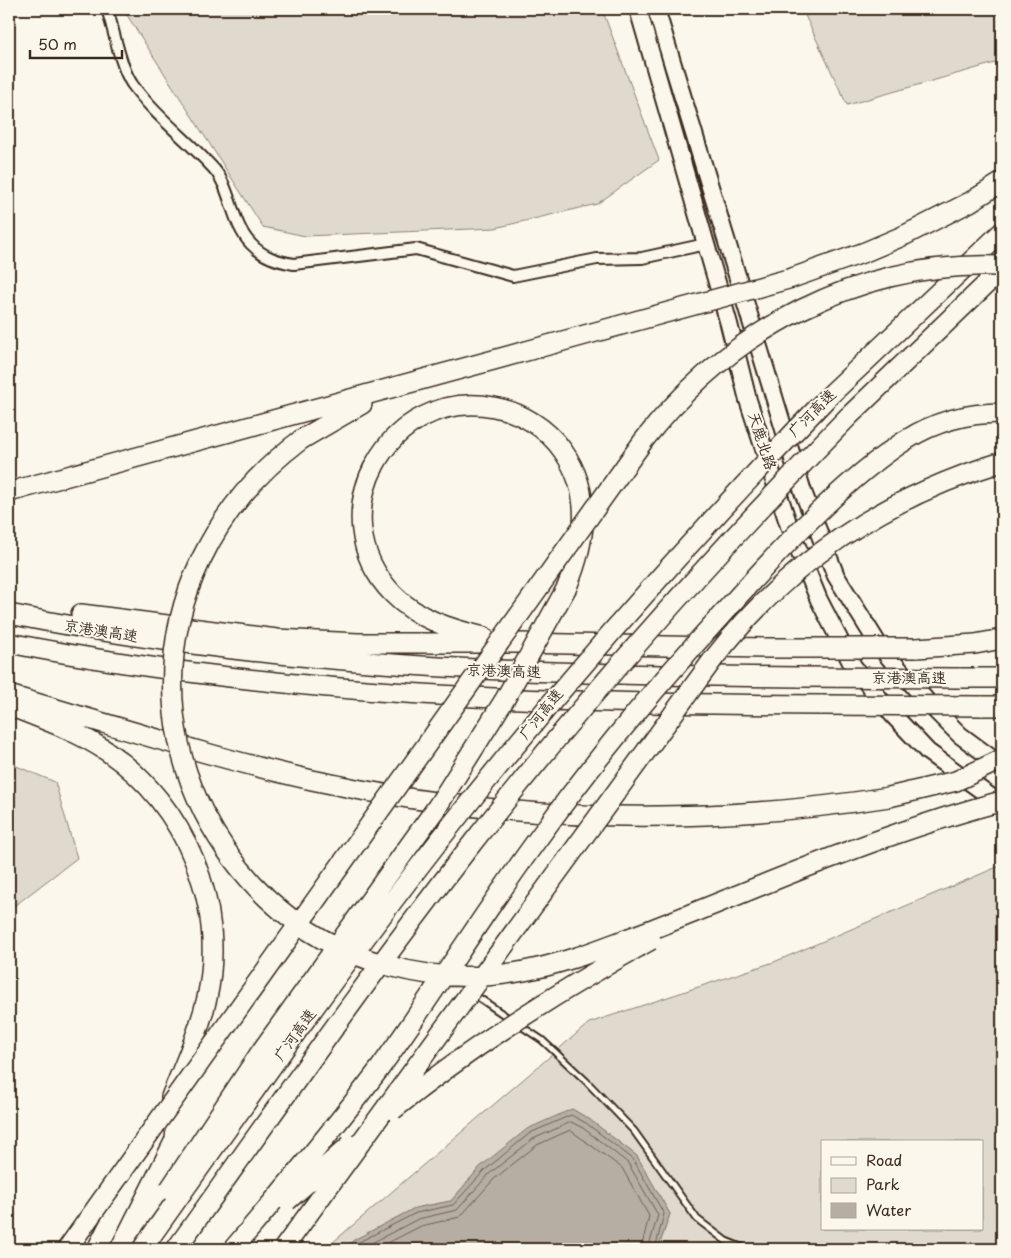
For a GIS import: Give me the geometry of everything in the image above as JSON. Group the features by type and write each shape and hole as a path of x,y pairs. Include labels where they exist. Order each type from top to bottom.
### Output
{"highway":[{"path":"9,492 792,278 865,252 905,235 970,202 1002,182"},
{"name":"广河高速","path":"142,1249 395,898 572,676 678,555 762,465 924,304 1002,232"},
{"path":"67,1249 644,440 681,396 724,357 747,340 824,299 851,288 907,274 964,266 1002,268"},
{"name":"广河高速","path":"176,1249 418,915 475,840 593,694 711,560 775,491 848,417 1002,268"},
{"path":"438,375 368,402 302,439 282,454 247,488 214,534 187,593 181,617 174,665 174,714 178,738 191,784 200,807 234,862 273,904 292,919 333,945 378,963 442,975 499,975 547,966 606,947 813,864 925,824 1002,801"},
{"path":"132,1249 260,1053 437,807 505,699 567,586 581,545 584,523 580,487 569,460 541,428 529,420 502,408 473,405 444,409 417,420 405,428 384,448 367,481 361,516 365,545 380,578 399,600 429,620 456,630 520,643"},
{"path":"233,1249 299,1172 369,1082 538,838 586,774 661,681 762,570 862,474 906,440 926,430 962,417 1002,413"},
{"path":"283,1249 714,658 756,608 804,564 857,526 936,485 1002,462"},
{"path":"9,607 46,609 116,620 277,639 439,645 520,643 1002,650"},
{"name":"京港澳高速","path":"9,614 195,645 356,663 518,672 800,677 1002,678"},
{"path":"946,648 1002,639"},
{"name":"京港澳高速","path":"9,643 191,672 354,690 517,700 1002,706"},
{"path":"9,695 256,766 312,780 369,791 484,808 600,816 716,815 831,806 889,797 956,781 1002,760"},
{"path":"9,706 89,741 125,765 145,784 169,812 180,830 198,869 209,911 211,940 210,976 202,1018 139,1168 97,1249"},
{"path":"238,1249 314,1176 358,1137 444,1070 500,1030 652,939 813,864"}],"main road":[{"name":"天鹿北路","path":"638,9 730,324 748,400 802,560 828,621 852,666 892,714 928,752 1002,806"},
{"name":"天鹿北路","path":"656,9 748,318 803,492 836,576 854,608 880,647 931,706 960,735 1002,766"},
{"path":"730,324 748,318"},
{"path":"748,400 772,392"}],"street":[{"path":"107,9 132,84 184,141 215,170 240,227 250,243 276,261 294,264 416,249 513,276 597,259 642,258 706,244"}],"lane":[{"path":"475,995 542,1040 586,1081 634,1131 697,1219 726,1241 746,1249"}],"green space":[{"path":"123,9 602,9 659,160 597,204 495,228 305,236 263,227"},
{"path":"802,9 1002,9 1002,61 847,105"},
{"path":"9,763 55,782 77,858 9,910"},
{"path":"1002,865 1002,1249 658,1249 670,1214 637,1156 589,1119 572,1109 481,1166 451,1201 415,1208 354,1240 344,1249 325,1249 589,1023 774,962"}],"water":[{"path":"572,1109 589,1119 637,1156 670,1214 658,1249 344,1249 354,1240 415,1208 451,1201 481,1166 527,1129"}]}
